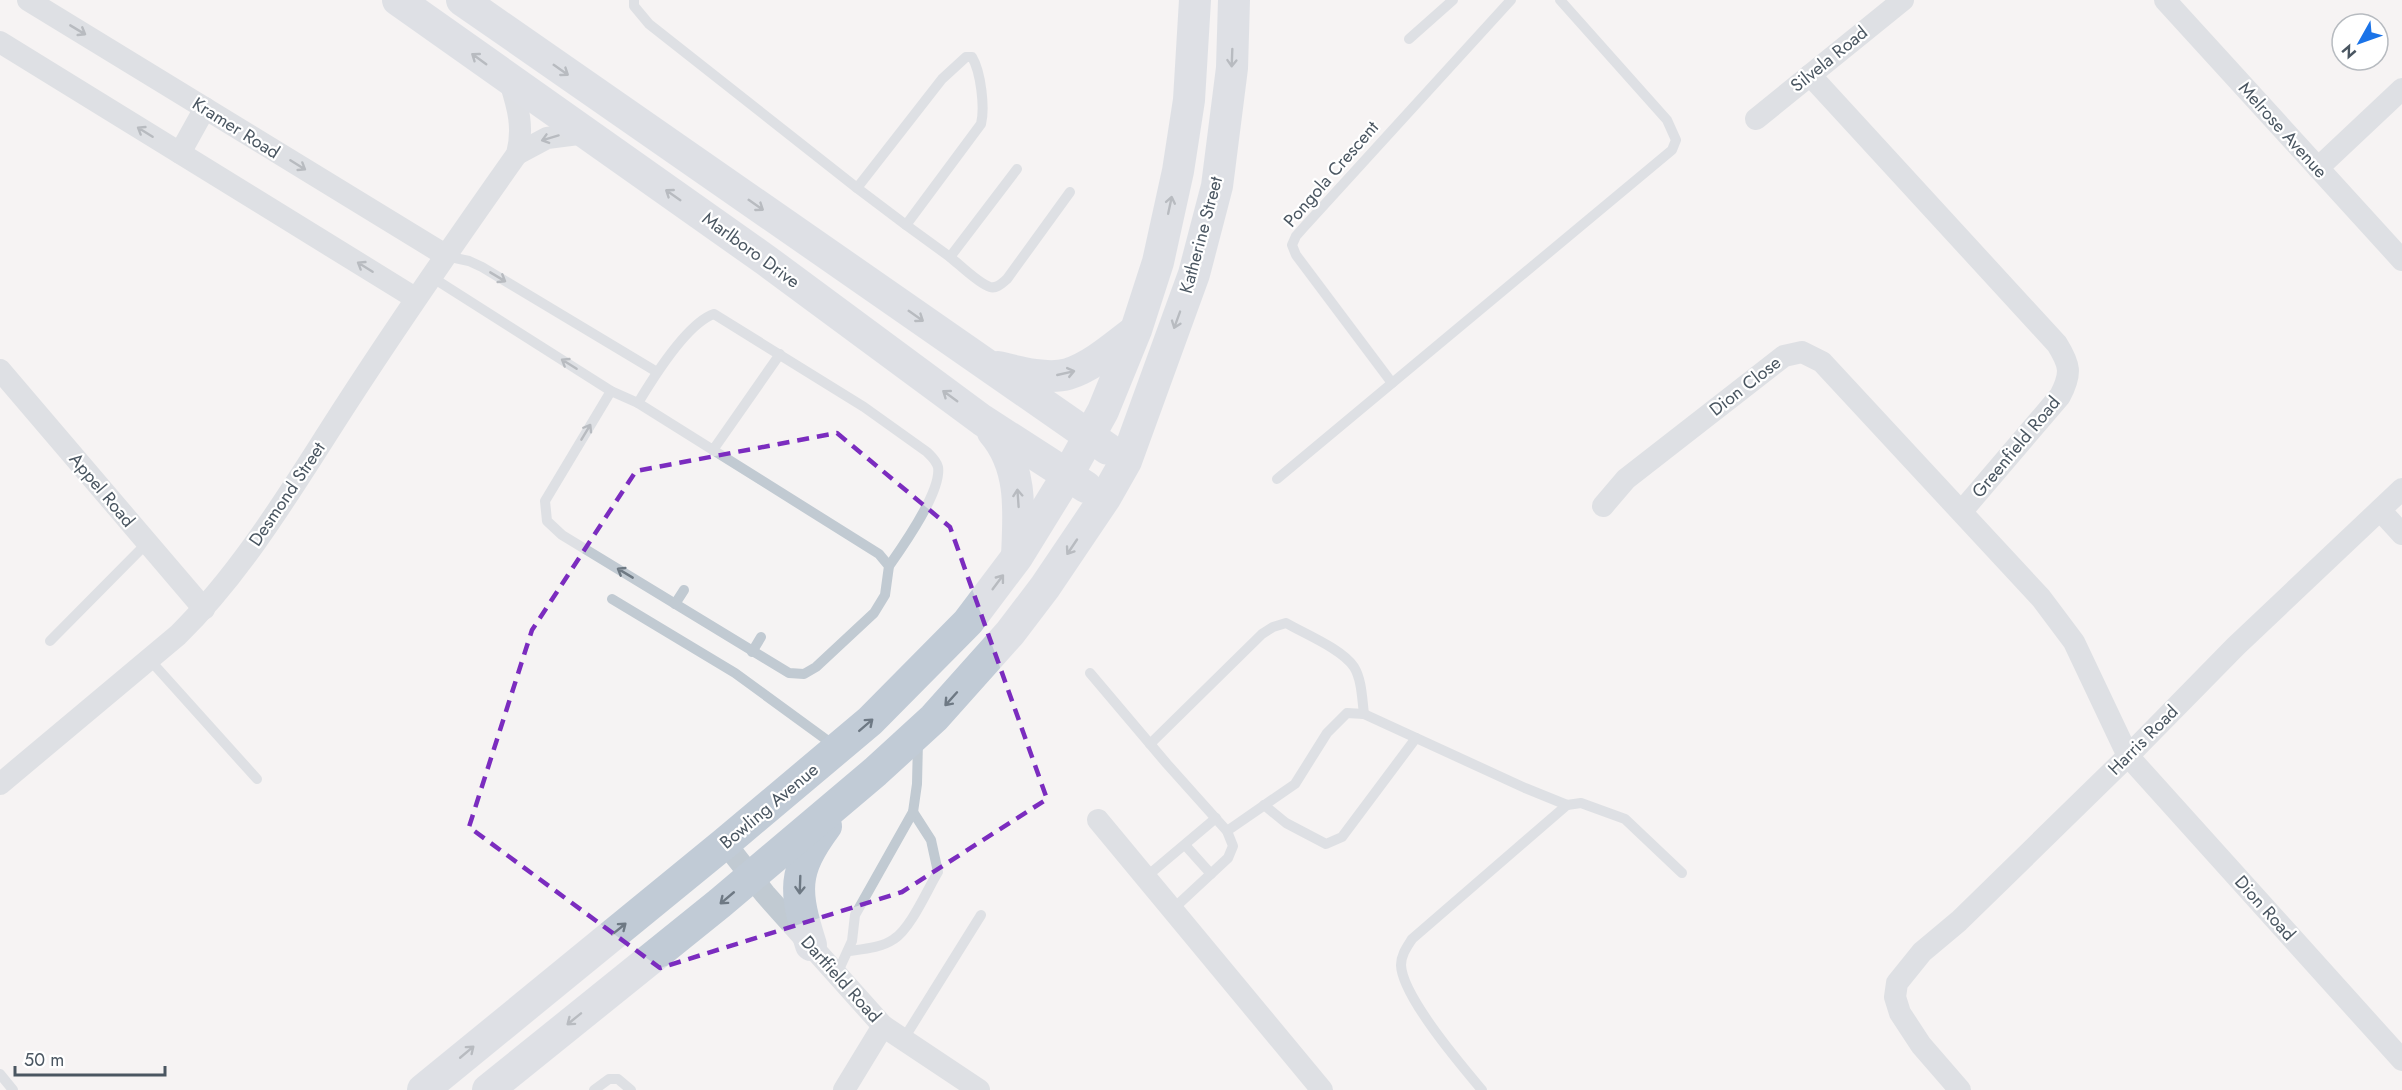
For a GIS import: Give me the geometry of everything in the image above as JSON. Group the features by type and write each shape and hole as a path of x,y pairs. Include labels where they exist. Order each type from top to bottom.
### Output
{"main road":[{"name":"Marlboro Drive","path":"398,0 510,82 767,261 982,420 1105,498"},
{"path":"462,0 1126,461"},
{"name":"Katherine Street","path":"1068,476 1103,411 1136,330 1158,262 1178,171 1189,100 1195,0"},
{"name":"Katherine Street","path":"1105,498 1126,461 1194,274 1217,186 1232,68 1234,0"},
{"path":"988,365 1032,375 1066,375 1099,357 1136,330"},
{"path":"982,420 997,438 1013,466 1019,515 1017,557"},
{"name":"Bowling Avenue","path":"423,1090 870,721 968,622 1017,557 1068,476"},
{"path":"488,1090 751,877 934,718 1010,633 1045,587 1105,498"},
{"path":"810,945 801,916 799,892 802,865 809,849 845,797"}],"street":[{"name":"Kramer Road","path":"28,0 445,255"},
{"name":"Silvela Road","path":"1756,119 1903,0"},
{"name":"Melrose Avenue","path":"2165,0 2402,260"},
{"path":"0,42 415,298"},
{"name":"Greenfield Road","path":"1810,75 2057,344 2065,357 2069,371 2068,381 2060,396 1962,511 2041,598 2074,642 2128,756"},
{"path":"510,82 520,115 521,138 518,154"},
{"path":"2318,168 2402,89"},
{"path":"180,153 205,108"},
{"name":"Desmond Street","path":"0,784 149,659 204,609 236,569 293,486 415,298 518,154 547,138 586,133"},
{"name":"Dion Close","path":"1603,506 1626,479 1784,356 1802,352 1822,362 1962,511"},
{"name":"Appel Road","path":"0,370 204,609"},
{"name":"Harris Road","path":"1960,1090 1910,1029 1900,1013 1895,998 1897,983 1922,952 1959,921 2128,756 2236,646 2402,489"},
{"path":"2380,510 2402,534"},
{"name":"Dion Road","path":"2128,756 2402,1060"},
{"path":"1098,820 1322,1090"},
{"name":"Dartfield Road","path":"725,843 751,877 836,976 883,1026 979,1090"},
{"path":"844,1090 883,1026"}],"lane":[{"path":"634,0 634,6 649,24 857,188 990,287 997,287 1007,279 1070,192"},
{"path":"1409,39 1453,0"},
{"name":"Pongola Crescent","path":"1392,383 1296,255 1292,245 1304,227 1511,0"},
{"path":"1277,479 1672,150 1676,140 1667,120 1560,0"},
{"path":"857,188 942,79 966,57 972,57 976,64 984,113 981,124 906,225"},
{"path":"950,257 1017,169"},
{"path":"445,255 482,267 657,372"},
{"path":"430,276 611,391 638,403 879,554 889,566"},
{"path":"611,391 545,501 547,521 562,535 789,673 804,674 816,667 874,613 885,595 889,566 911,534 936,486 938,473 935,459 864,407 714,314 698,322 657,372 638,403"},
{"path":"713,450 780,354"},
{"path":"50,640 147,543"},
{"path":"675,604 684,590"},
{"path":"612,599 735,673 838,748"},
{"path":"1150,744 1262,634 1286,623 1341,654 1353,666 1359,680 1364,714"},
{"path":"752,652 761,637"},
{"path":"149,659 257,779"},
{"path":"1090,673 1227,831 1232,841 1232,851 1228,858 1172,910"},
{"path":"1227,831 1295,784 1337,722 1347,713 1364,714 1490,773 1567,805 1581,803 1625,819 1682,873"},
{"path":"836,976 849,951 855,915 914,813 918,733"},
{"path":"1264,805 1286,823 1326,844 1342,837 1416,738"},
{"path":"1482,1090 1437,1035 1402,975 1401,962 1412,939 1567,805"},
{"path":"849,951 880,946 903,932 938,872 931,840 914,813"},
{"path":"1146,877 1216,818"},
{"path":"1185,845 1211,874"},
{"path":"903,1040 981,915"},
{"path":"0,1074 13,1090"},
{"path":"594,1090 609,1078 618,1079 631,1090"}],"highlighted area":[{"path":"837,433 950,527 1047,799 902,892 660,968 469,827 532,630 636,471"}]}
